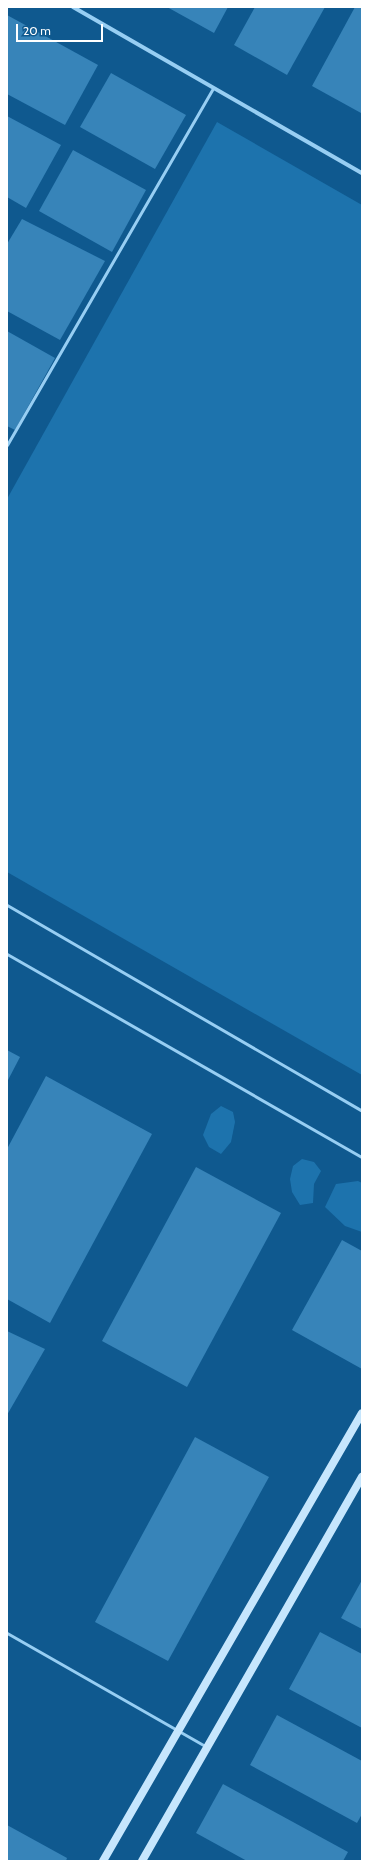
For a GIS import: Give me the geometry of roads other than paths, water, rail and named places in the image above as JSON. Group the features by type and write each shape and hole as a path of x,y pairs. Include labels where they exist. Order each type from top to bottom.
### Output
{"street":[{"path":"72,7 362,173"},
{"path":"103,1861 362,1413"},
{"path":"142,1861 362,1477"}],"lane":[{"path":"7,445 213,88"},
{"path":"7,905 362,1111"},
{"path":"7,954 362,1157"},
{"path":"7,1633 208,1747"}]}
